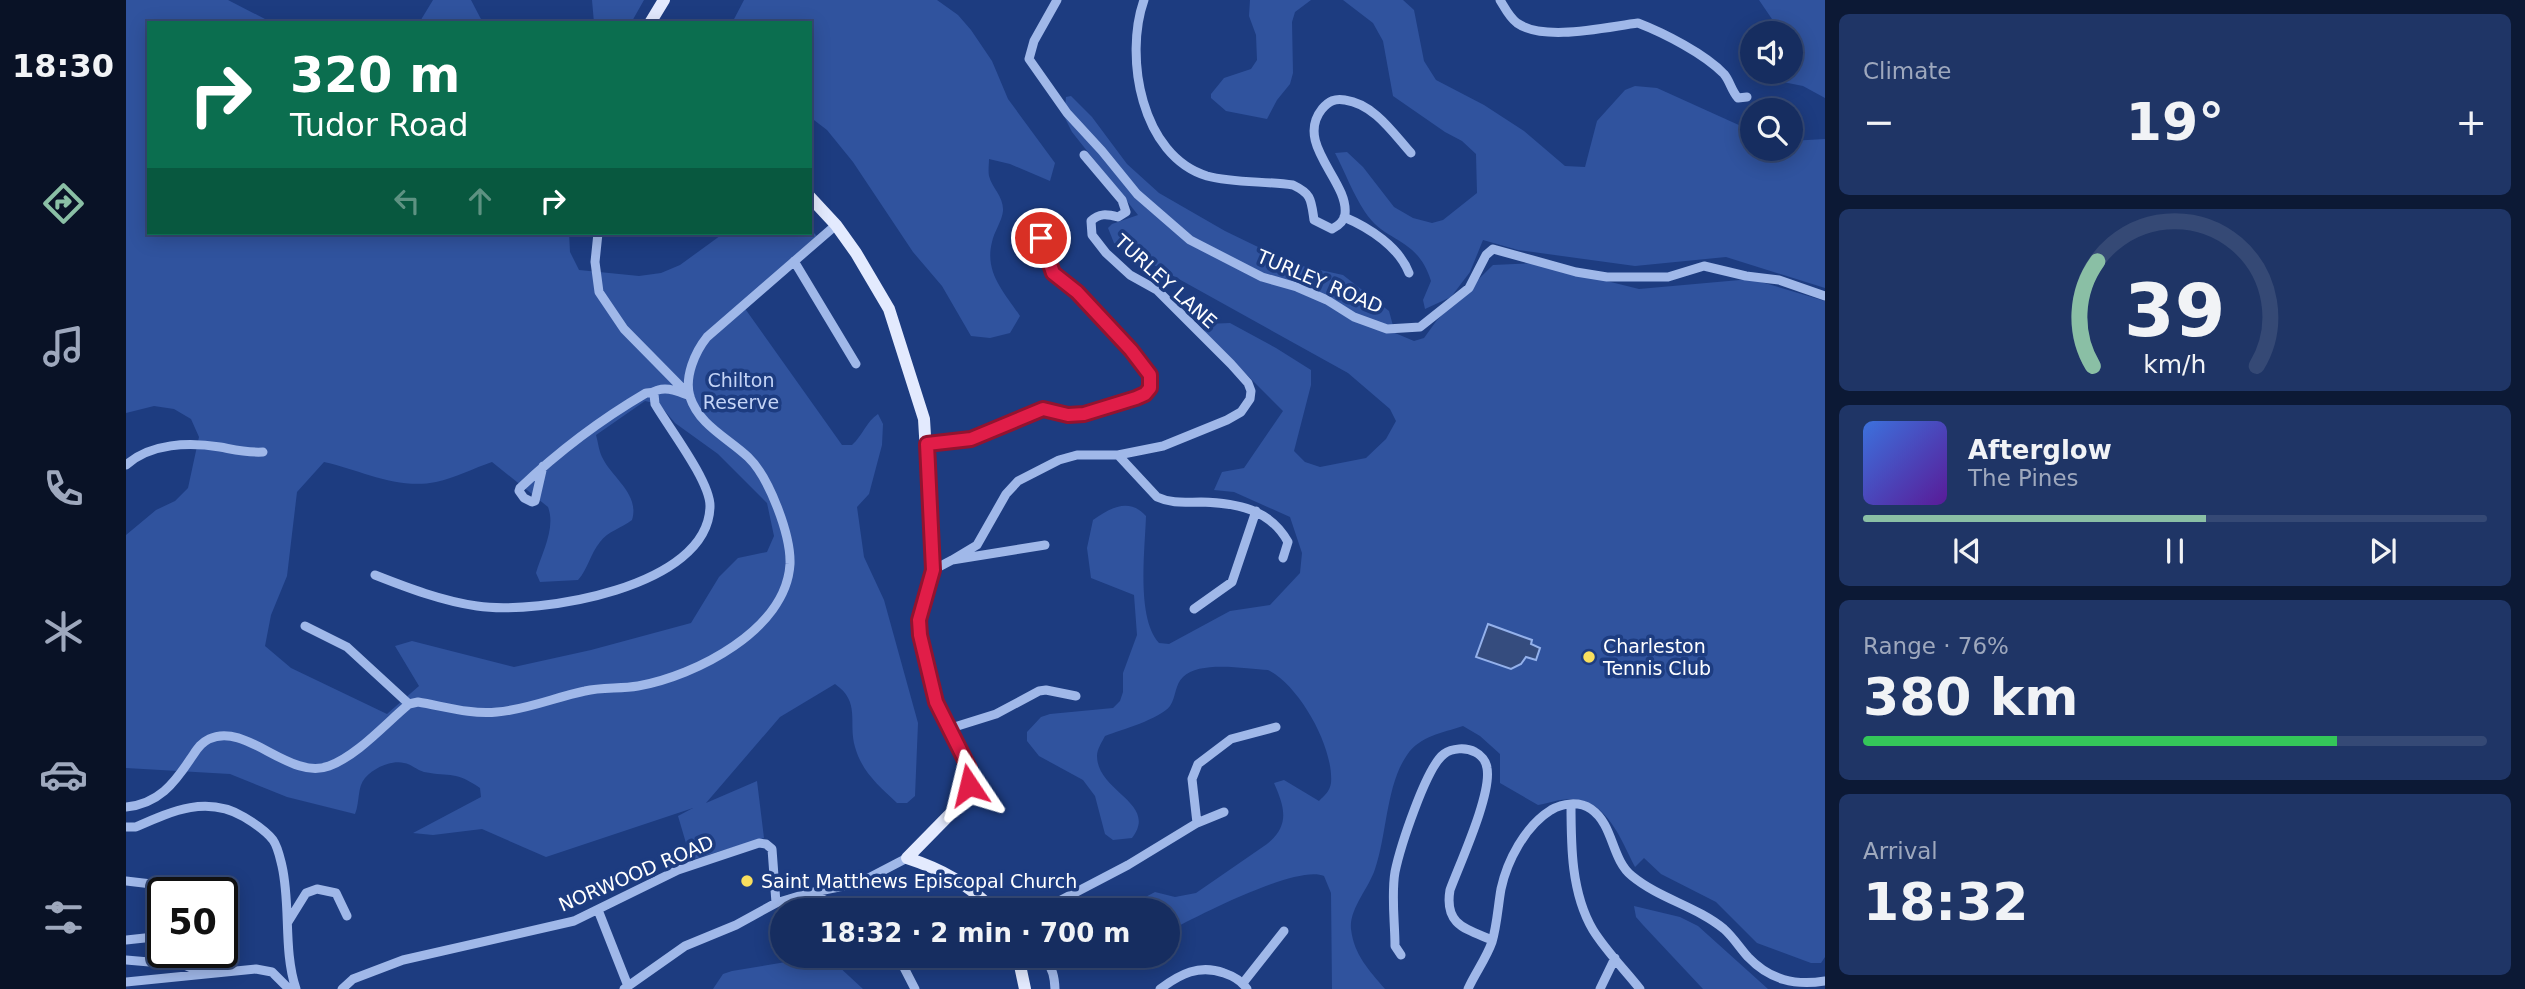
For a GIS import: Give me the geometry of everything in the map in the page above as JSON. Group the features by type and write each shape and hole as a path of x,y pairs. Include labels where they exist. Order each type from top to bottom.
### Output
{"main road":[{"path":"651,21 664,0"},
{"path":"812,199 836,225 856,253 890,309 924,419 933,570 919,620 920,635 936,702 969,768 966,793 952,813 907,858 928,865 969,887 980,898"},
{"path":"1021,968 1025,989"}],"street":[{"name":"TURLEY ROAD","path":"1057,0 1034,41 1029,60 1067,113 1137,194 1190,240 1262,277 1297,287 1327,300 1354,317 1387,329 1420,327 1469,288 1486,255 1493,249 1576,272 1607,276 1668,277 1704,266 1746,276 1779,280 1825,296"},
{"path":"1144,0 1137,29 1137,75 1149,118 1161,139 1187,166 1207,176 1293,185 1305,191 1312,204 1314,220 1332,229 1340,225 1344,217 1344,203 1320,154 1314,127 1318,115 1328,102 1341,99 1364,106 1382,121 1411,153"},
{"path":"1500,0 1515,22 1535,32 1638,23 1651,28 1714,65 1727,78 1731,90 1738,97 1747,97"},
{"name":"TURLEY LANE","path":"952,560 977,545 1006,494 1018,481 1059,460 1077,455 1118,455 1163,446 1227,420 1241,412 1250,399 1248,383 1231,364 1157,290 1130,275 1106,253 1092,234 1091,221 1097,215 1118,217 1126,212 1122,200 1084,155"},
{"path":"1344,217 1357,222 1389,245 1405,261 1409,273"},
{"path":"690,396 690,373 701,345 836,225"},
{"path":"126,807 141,806 156,799 174,783 200,744 221,735 232,736 293,764 310,769 327,768 344,760 409,704 418,702 480,712 498,712 589,690 638,686 677,675 710,660 740,643 766,618 782,593 790,564 778,509 759,471 748,458 710,427 701,417 690,396 612,316 599,292 595,262 598,235"},
{"path":"927,444 971,439 1043,409 1068,415 1084,414 1136,398 1150,388 1150,375 1131,350 1077,292 1053,273 1041,238"},
{"path":"794,261 856,364"},
{"path":"543,466 587,430 646,393 654,394 660,389 676,390 690,396"},
{"path":"375,575 456,601 477,606 510,608 580,600 663,572 688,554 701,539 708,520 710,503 695,467 655,404 654,394"},
{"path":"126,465 160,448 178,444 220,447 245,454 263,452"},
{"path":"1118,455 1157,496 1166,500 1175,503 1219,503 1264,514 1288,542 1283,558"},
{"path":"1194,609 1231,582 1256,511"},
{"path":"933,570 952,560 1045,545"},
{"path":"305,626 347,648 409,704"},
{"path":"948,729 996,714 1039,691 1076,696"},
{"path":"1197,823 1192,779 1198,764 1231,740 1276,727"},
{"path":"1401,955 1395,946 1395,873 1415,806 1437,761 1455,749 1474,752 1483,758 1487,768 1485,797 1450,890 1452,919 1459,926 1492,940"},
{"path":"1571,804 1572,850 1581,902 1593,930 1640,989"},
{"path":"1468,989 1492,940 1502,886 1510,861 1523,839 1546,814 1560,805 1571,804 1583,805 1593,811 1605,825 1617,858 1629,875 1657,894 1701,912 1718,924 1761,969 1795,984 1825,981"},
{"path":"126,827 136,827 195,805 210,805 251,820 275,842 286,883 291,972 296,989"},
{"path":"1065,898 1128,865 1197,823 1224,813"},
{"name":"NORWOOD ROAD","path":"342,989 352,979 402,960 575,921 678,870 759,843 772,849 776,898"},
{"path":"792,898 859,883 907,858"},
{"path":"126,881 147,883"},
{"path":"288,922 306,893 317,889 337,893 347,916"},
{"path":"809,893 820,898"},
{"path":"598,911 626,987 685,946 736,925 770,906"},
{"path":"1160,989 1177,977 1194,970 1211,969 1227,974 1245,986 1284,931"},
{"path":"126,940 147,938"},
{"path":"1600,989 1615,958"},
{"path":"126,960 184,965 202,972"},
{"path":"904,968 915,989"},
{"path":"1051,968 1055,989"},
{"path":"126,982 202,972 256,969 272,972 289,989"}],"green space":[{"name":"Chilton Reserve","path":"126,0 228,0 266,21 147,21 147,235 569,235 570,252 579,270 639,276 661,273 680,265 721,235 812,235 812,231 817,236 741,303 842,445 852,445 878,414 883,424 882,445 869,494 857,507 864,557 884,600 918,723 915,796 907,803 897,803 867,771 855,747 851,705 843,691 835,684 780,717 706,803 757,781 764,838 691,860 678,816 693,808 546,857 482,829 433,835 413,833 481,797 480,788 459,777 424,772 404,763 383,766 365,778 355,814 287,797 230,774 126,768 126,535 156,510 175,501 188,488 199,437 191,419 174,409 154,406 126,413","holes":["645,401 659,404 675,423 718,454 767,503 774,536 767,552 738,558 719,577 691,623 514,667 412,641 395,646 419,686 387,714 291,668 265,646 271,615 287,576 297,492 324,462 379,478 422,484 443,480 492,462 548,507 549,532 536,573 540,582 578,580 600,542 632,520 629,494 606,465 596,435"]},
{"path":"433,0 471,0 482,21 420,21"},
{"path":"592,0 644,0 632,21 594,21"},
{"path":"744,0 937,0 958,15 992,61 1008,99 1055,163 1050,181 1010,164 989,159 989,176 1002,201 1003,211 992,242 991,263 997,282 1020,316 1010,333 990,338 971,336 942,286 913,252 853,162 827,130 812,119 812,21 733,21"},
{"path":"1250,0 1311,0 1295,12 1292,22 1293,73 1290,84 1267,119 1226,111 1211,98 1211,94 1224,78 1251,69 1257,60 1256,35 1249,16"},
{"path":"1343,0 1403,0 1414,10 1424,61 1436,80 1484,105 1524,131 1565,166 1585,167 1597,121 1625,90 1635,86 1657,88 1740,126 1740,161 1803,161 1803,140 1825,139 1825,288 1726,257 1635,266 1518,250 1483,240 1470,272 1451,297 1425,309 1423,300 1431,281 1425,266 1410,248 1382,230 1365,212 1335,153 1347,152 1363,167 1394,207 1413,218 1432,223 1443,220 1477,193 1476,154 1462,141 1393,96 1383,41 1373,23"},
{"path":"1759,0 1825,0 1825,98 1803,86 1793,84 1803,84 1803,21 1773,21"},
{"path":"1071,96 1092,117 1127,164 1159,193 1225,231 1293,264 1343,275 1389,311 1395,333 1414,341 1424,338 1437,320 1493,265 1534,263 1639,289 1751,279 1825,301 1825,957 1821,963 1811,963 1757,943 1716,902 1661,874 1644,858 1635,867 1611,823 1594,806 1571,799 1538,805 1500,783 1500,754 1480,736 1463,726 1425,739 1407,755 1391,795 1375,869 1353,914 1351,929 1355,947 1363,962 1385,989 1332,989 1331,893 1324,876 1311,874 1270,884 1180,926 1180,898 1144,898 1155,892 1175,897 1196,893 1267,844 1279,830 1283,816 1281,800 1274,783 1284,780 1319,801 1330,786 1330,769 1327,753 1313,719 1292,689 1280,678 1268,670 1224,667 1200,669 1180,680 1172,702 1165,711 1140,724 1105,736 1097,753 1100,768 1106,779 1133,806 1138,815 1138,826 1132,838 1113,840 1105,834 1095,796 1083,780 1039,756 1027,741 1027,732 1041,717 1113,708 1120,701 1123,692 1123,673 1137,635 1134,595 1091,578 1087,548 1093,520 1120,506 1133,507 1146,516 1145,601 1152,632 1159,643 1169,644 1230,611 1270,605 1300,573 1302,553 1290,517 1234,492 1214,490 1222,472 1244,468 1283,411 1206,334 1204,329 1207,324 1230,323 1311,370 1311,385 1294,451 1305,462 1320,467 1366,458 1386,439 1396,421 1390,409 1348,373 1114,243 1108,228 1138,215 1072,132 1064,116 1066,97"},
{"path":"1634,906 1680,917 1698,926 1768,989 1703,989 1636,917"},
{"path":"770,965 770,968 840,968 863,989 713,989 723,974"}],"shaded area":[{"path":"1488,624 1532,640 1531,644 1540,648 1536,660 1526,657 1521,664 1511,669 1476,657"}],"place":[{"name":"Charleston Tennis Club","path":"1589,657"},
{"name":"Saint Matthews Episcopal Church","path":"747,881"}],"route":[{"path":"969,785 969,768 962,750 948,729 936,702 920,635 919,620 933,570 927,444 971,439 1043,409 1068,415 1084,414 1136,398 1150,388 1150,375 1131,350 1077,292 1053,273 1041,238"}]}
